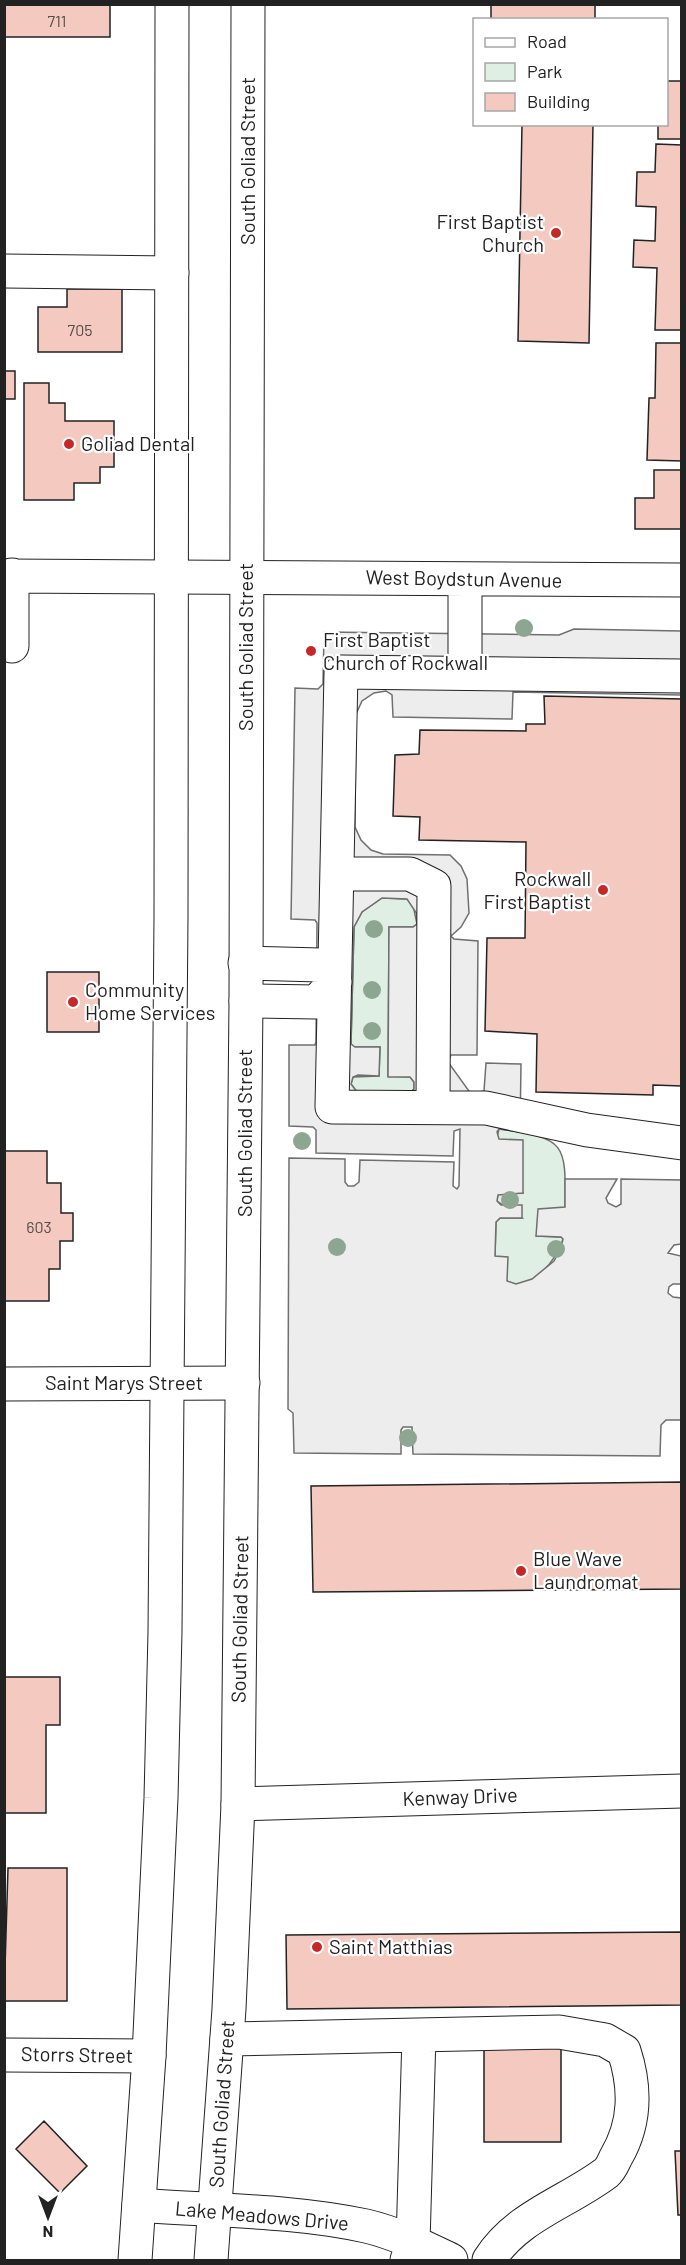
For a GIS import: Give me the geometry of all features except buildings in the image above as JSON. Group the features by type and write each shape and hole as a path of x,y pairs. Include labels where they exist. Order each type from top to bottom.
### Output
{"main road":[{"path":"135,2260 149,2056 162,1755 167,1382 172,577 172,4"},
{"name":"South Goliad Street","path":"211,2260 227,2038 238,1804 246,1000 248,4"},
{"path":"4,271 172,273"},
{"path":"8,575 12,646"},
{"name":"West Boydstun Avenue","path":"8,575 681,580"},
{"path":"465,579 465,673"},
{"path":"681,676 341,672 332,1107 486,1108 587,1131 681,1143"},
{"path":"337,874 410,874 434,886 433,1107"},
{"path":"245,963 320,965 335,982"},
{"path":"246,1000 316,1002 335,982"},
{"name":"Saint Marys Street","path":"4,1384 243,1383"},
{"name":"Kenway Drive","path":"238,1804 681,1791"},
{"path":"227,2038 559,2032 605,2040 624,2051 630,2070 633,2100 628,2138 608,2171 525,2221 497,2248 489,2260"},
{"path":"410,2252 419,2035"},
{"name":"Storrs Street","path":"4,2055 149,2056"},
{"name":"Lake Meadows Drive","path":"139,2205 302,2216 367,2226 410,2252 451,2260"}],"green space":[{"path":"382,898 407,899 413,905 417,924 413,927 389,927 388,1076 410,1077 414,1082 414,1089 411,1092 357,1092 351,1084 353,1077 379,1076 380,1047 354,1047 351,1044 354,927 362,912"},
{"path":"499,1129 538,1136 550,1141 558,1147 565,1169 565,1207 537,1236 561,1237 563,1238 561,1246 542,1272 524,1283 515,1284 507,1281 495,1257 496,1222 500,1218 522,1218 497,1201 498,1194 523,1193 497,1137"}],"shaded area":[{"path":"574,629 681,631 681,695 513,692 512,719 393,717 392,695 386,691 374,693 362,701 356,714 355,827 361,840 371,850 383,854 450,855 461,866 467,879 469,913 461,927 451,936 454,939 478,941 477,1055 451,1055 448,1062 471,1094 484,1091 486,1063 521,1064 520,1132 499,1129 497,1132 499,1139 523,1140 523,1193 498,1195 497,1201 501,1205 522,1205 522,1218 500,1218 496,1222 495,1256 508,1257 507,1281 516,1284 532,1279 554,1261 563,1239 536,1236 538,1209 565,1207 565,1179 617,1179 606,1198 608,1203 616,1207 621,1204 621,1179 681,1180 681,1244 674,1245 668,1253 681,1256 681,1284 673,1284 669,1287 668,1293 673,1297 681,1298 681,1420 666,1420 661,1425 660,1456 413,1454 412,1427 403,1427 401,1430 401,1454 294,1453 293,1413 288,1409 289,1158 345,1159 345,1182 348,1186 354,1186 359,1182 360,1160 454,1162 453,1186 457,1189 459,1186 460,1129 454,1131 453,1156 316,1153 316,1130 313,1127 289,1126 289,1045 315,1045 316,1042 317,923 315,920 291,919 295,688 318,689 323,684 324,632 559,635","holes":["382,898 407,899 417,914 417,924 413,927 389,927 388,1077 410,1077 414,1082 414,1089 410,1092 357,1092 351,1084 353,1077 358,1075 379,1076 380,1047 355,1047 351,1044 354,927 362,912"]}],"place":[{"name":"First Baptist Church","path":"556,233"},
{"name":"Goliad Dental","path":"69,444"},
{"name":"First Baptist Church of Rockwall","path":"311,651"},
{"name":"Rockwall First Baptist","path":"603,890"},
{"name":"Community Home Services","path":"73,1002"},
{"name":"Blue Wave Laundromat","path":"521,1571"},
{"name":"Saint Matthias","path":"317,1947"}]}
